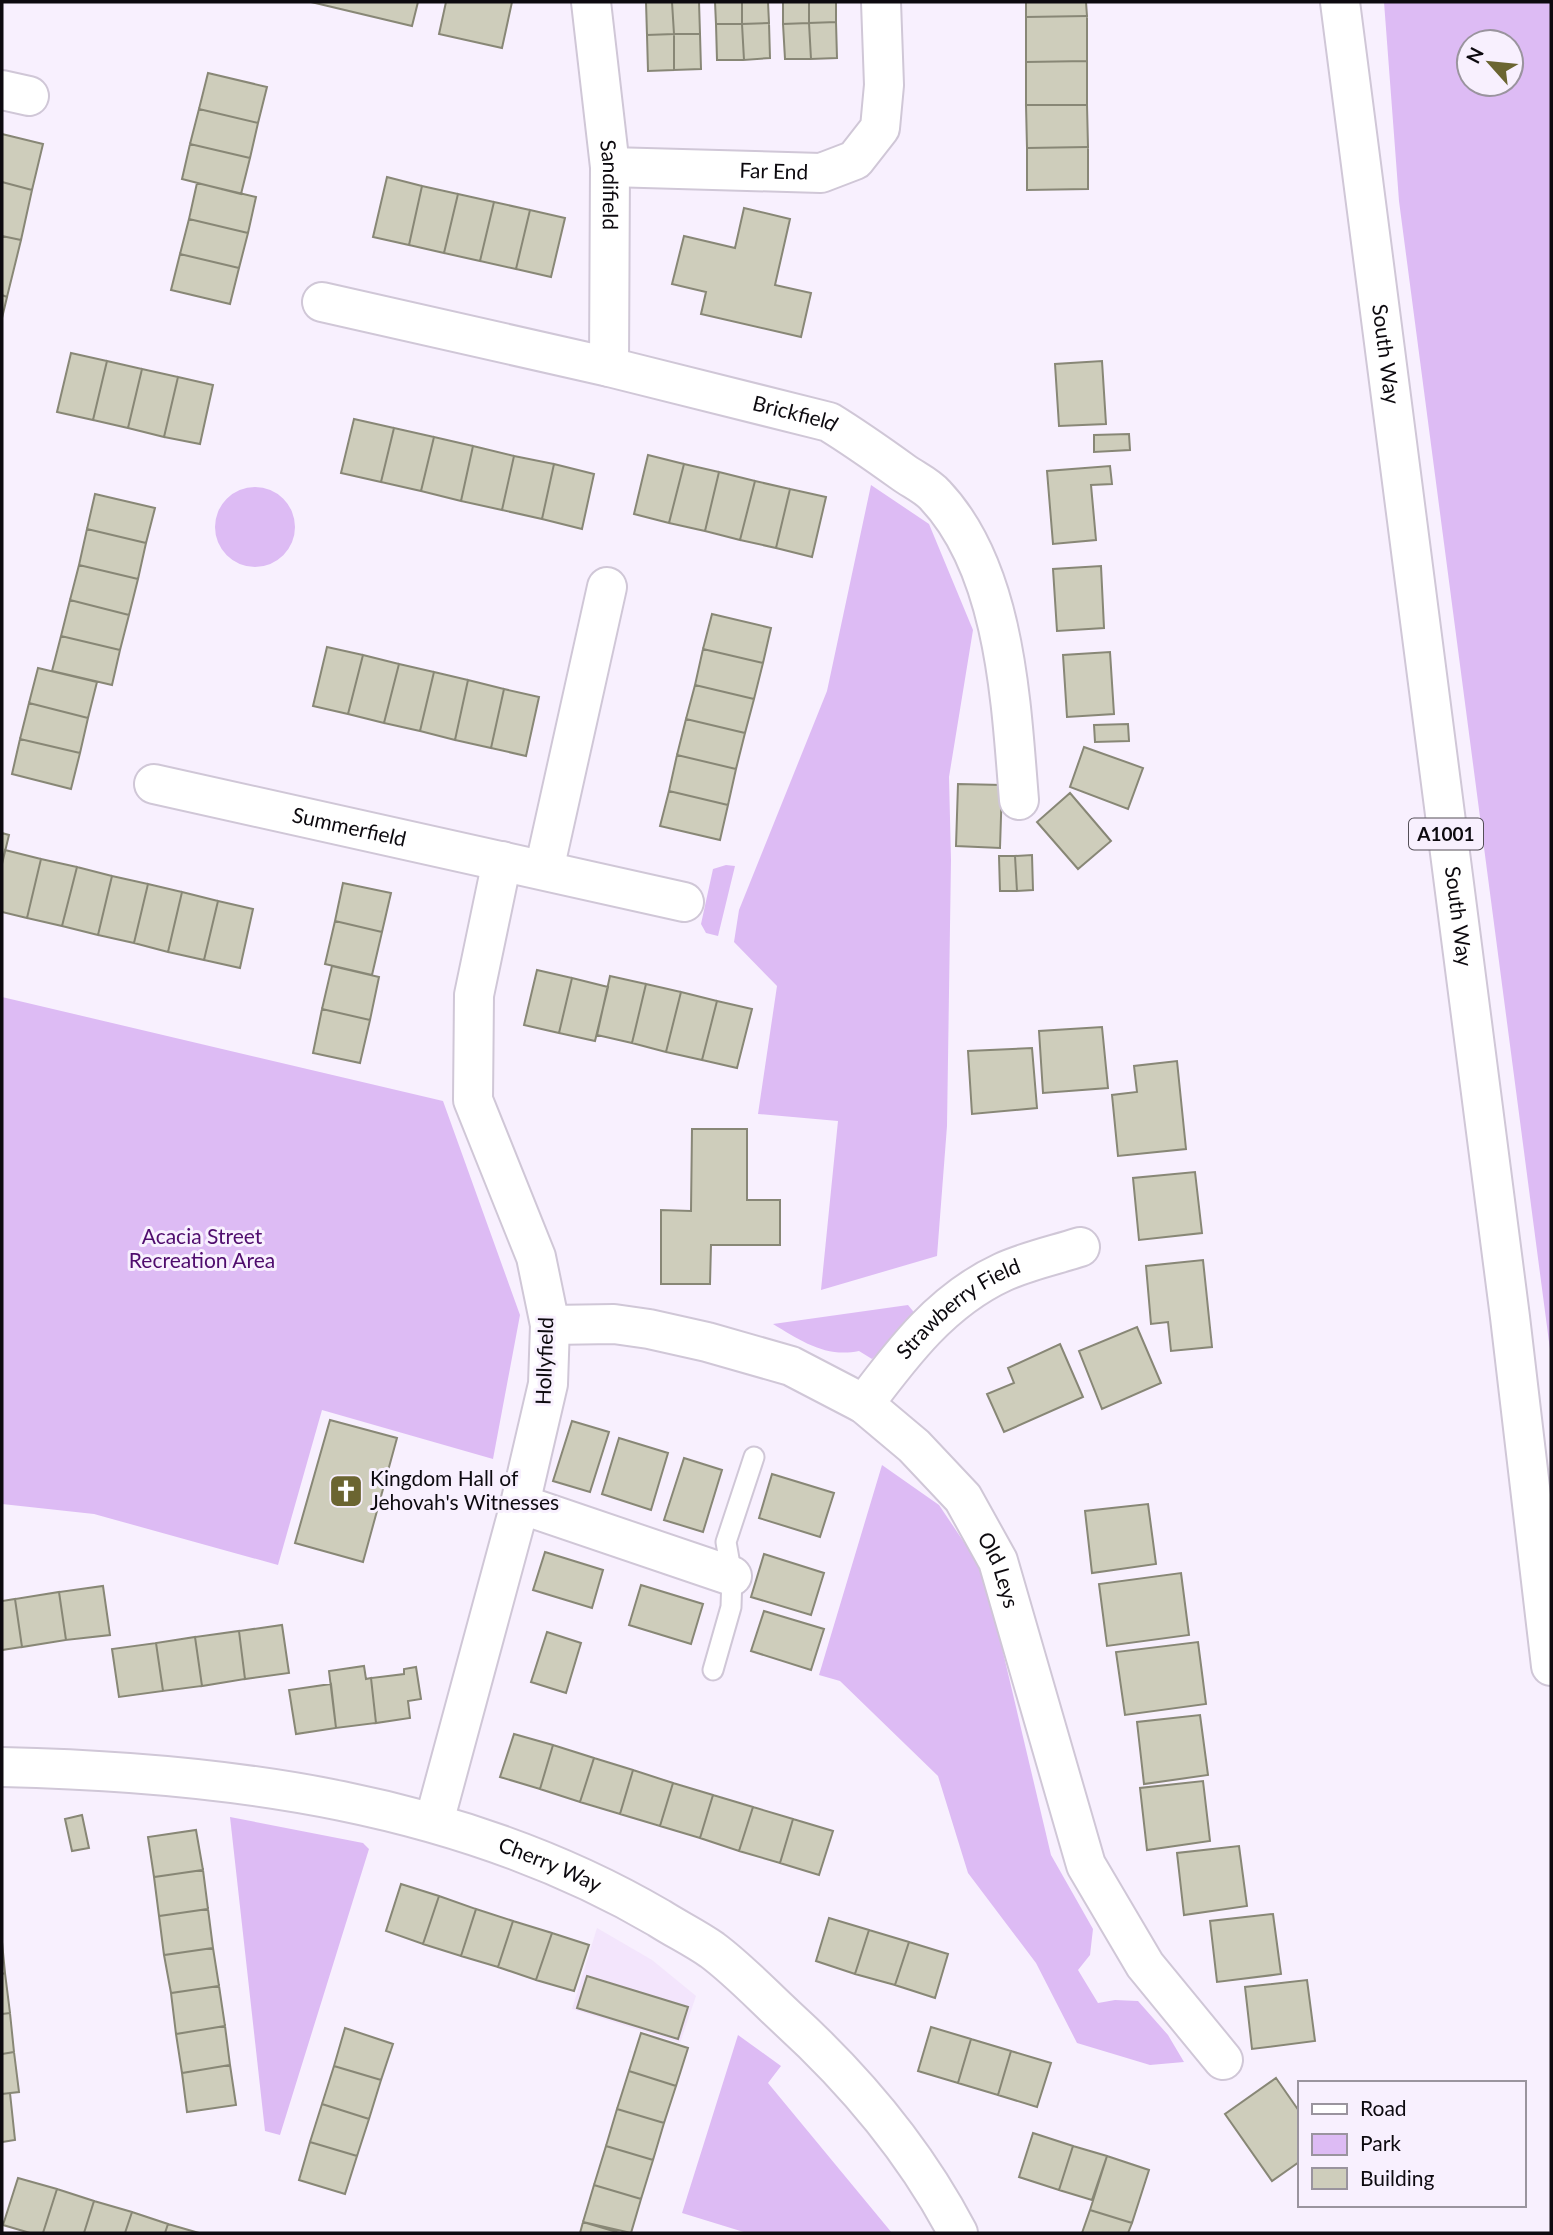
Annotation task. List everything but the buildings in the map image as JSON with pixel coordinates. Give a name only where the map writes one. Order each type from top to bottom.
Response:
[{"type":"street","name":"Sandifield","points":[[591,2],[610,167],[609,367]]},
{"type":"street","name":"Far End","points":[[610,167],[821,173],[855,160],[880,128],[884,85],[881,2]]},
{"type":"street","name":"South Way","points":[[1340,2],[1510,1317],[1551,1666]]},
{"type":"street","name":"Brickfield","points":[[322,302],[609,367],[829,422],[934,495],[964,538],[991,597],[1009,687],[1019,800]]},
{"type":"street","points":[[544,870],[607,587]]},
{"type":"street","name":"Summerfield","points":[[154,784],[684,902]]},
{"type":"street","name":"Hollyfield","points":[[434,1822],[544,1413],[550,1325],[536,1257],[473,1100],[474,995],[502,861]]},
{"type":"street","name":"Strawberry Field","points":[[864,1404],[904,1351],[952,1302],[1004,1272],[1080,1247]]},
{"type":"street","name":"Old Leys","points":[[550,1325],[614,1324],[707,1342],[791,1366],[864,1404],[914,1447],[963,1498],[998,1560],[1086,1865],[1145,1965],[1223,2060]]},
{"type":"street","points":[[520,1504],[732,1576]]},
{"type":"street","name":"Cherry Way","points":[[2,1767],[89,1769],[223,1782],[388,1809],[505,1846],[606,1887],[712,1950],[823,2051],[886,2123],[931,2183],[958,2233]]},
{"type":"lane","points":[[713,1670],[731,1606],[732,1576],[726,1542],[754,1457]]},
{"type":"shaded area","points":[[597,1928],[652,1960],[696,1996],[680,2043],[572,2009]]},
{"type":"green space","points":[[1384,2],[1551,2],[1551,1357],[1399,201]]},
{"type":"green space","points":[[871,485],[929,524],[973,630],[949,777],[951,860],[947,1126],[937,1256],[821,1290],[838,1121],[758,1114],[777,986],[734,942],[739,910],[827,691]]},
{"type":"green space","points":[[255,487],[270,490],[283,499],[292,512],[295,527],[292,542],[283,555],[270,564],[255,567],[240,564],[227,555],[218,542],[215,527],[218,512],[227,499],[240,490]]},
{"type":"green space","points":[[726,865],[735,866],[718,936],[706,933],[701,924],[713,869]]},
{"type":"green space","name":"Acacia Street Recreation Area","points":[[2,997],[443,1101],[520,1315],[493,1459],[322,1410],[278,1565],[94,1514],[2,1504]]},
{"type":"green space","points":[[908,1305],[917,1316],[872,1359],[859,1351],[847,1353],[825,1350],[773,1324]]},
{"type":"green space","points":[[882,1465],[939,1505],[984,1572],[1051,1855],[1093,1929],[1090,1955],[1078,1970],[1098,2003],[1115,2000],[1138,2001],[1168,2035],[1184,2062],[1150,2065],[1077,2043],[1036,1963],[968,1873],[938,1776],[840,1681],[819,1675]]},
{"type":"green space","points":[[230,1817],[363,1843],[369,1849],[280,2135],[265,2131]]},
{"type":"green space","points":[[738,2035],[781,2066],[768,2083],[892,2233],[747,2233],[682,2213]]},
{"type":"place","name":"Kingdom Hall of Jehovah's Witnesses","points":[[346,1491]]}]
